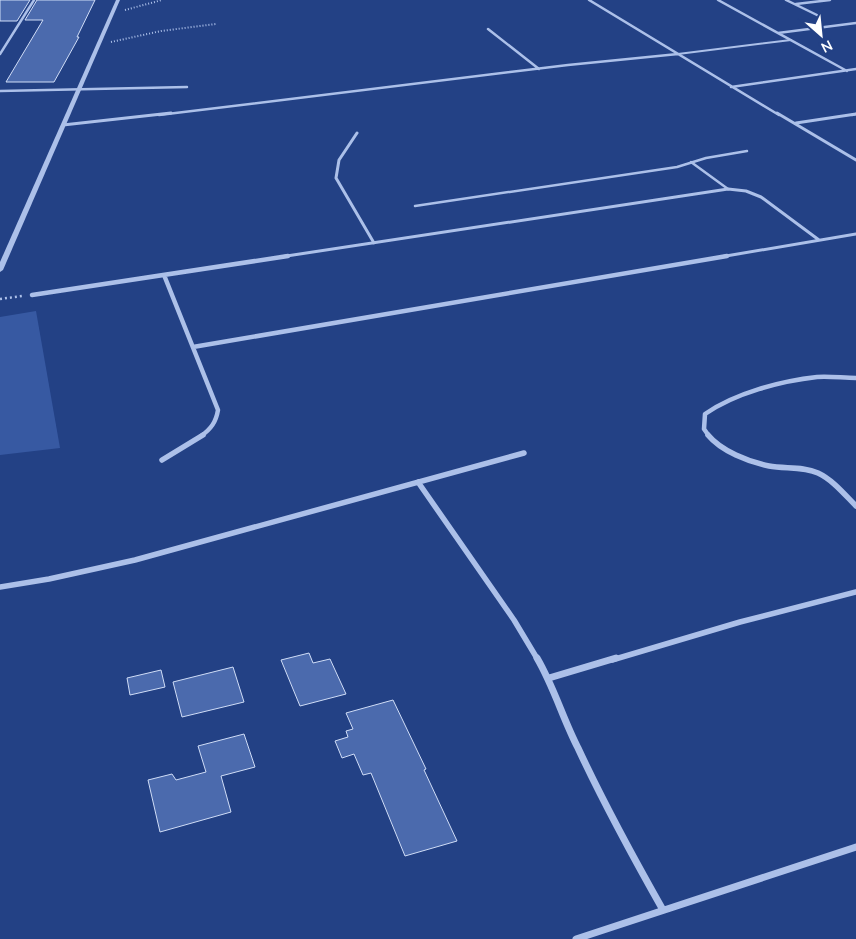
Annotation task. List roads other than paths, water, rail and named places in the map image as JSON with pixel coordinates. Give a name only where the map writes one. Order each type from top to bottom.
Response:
[{"type":"street","points":[[0,54],[34,0]]},
{"type":"street","points":[[0,270],[118,0]]},
{"type":"street","points":[[589,0],[731,87],[796,123],[856,160]]},
{"type":"street","points":[[718,0],[847,71]]},
{"type":"street","points":[[786,0],[819,16]]},
{"type":"street","points":[[794,4],[830,0]]},
{"type":"street","points":[[778,33],[856,22]]},
{"type":"street","points":[[488,29],[539,69]]},
{"type":"street","points":[[63,125],[678,54]]},
{"type":"street","points":[[731,87],[856,69]]},
{"type":"street","points":[[0,91],[187,87]]},
{"type":"street","points":[[796,123],[856,114]]},
{"type":"street","points":[[356,133],[338,161],[335,169],[336,178],[374,242]]},
{"type":"street","points":[[32,295],[728,189],[746,191],[761,197],[819,240]]},
{"type":"street","points":[[193,347],[856,234]]},
{"type":"street","points":[[162,460],[179,448],[207,433],[217,422],[218,416],[218,410],[164,275]]},
{"type":"street","points":[[856,378],[819,377],[783,382],[718,405],[705,414],[703,424],[712,439],[735,454],[769,466],[818,472],[856,506]]},
{"type":"street","points":[[1,588],[49,580],[134,560],[524,453]]},
{"type":"street","points":[[418,482],[514,620],[549,678],[563,718],[591,777],[663,910]]},
{"type":"street","points":[[549,678],[740,622],[856,592]]},
{"type":"street","points":[[576,939],[856,847]]},
{"type":"lane","points":[[678,54],[791,40]]},
{"type":"lane","points":[[416,206],[677,167],[706,158],[747,151]]},
{"type":"lane","points":[[691,162],[728,189]]}]
